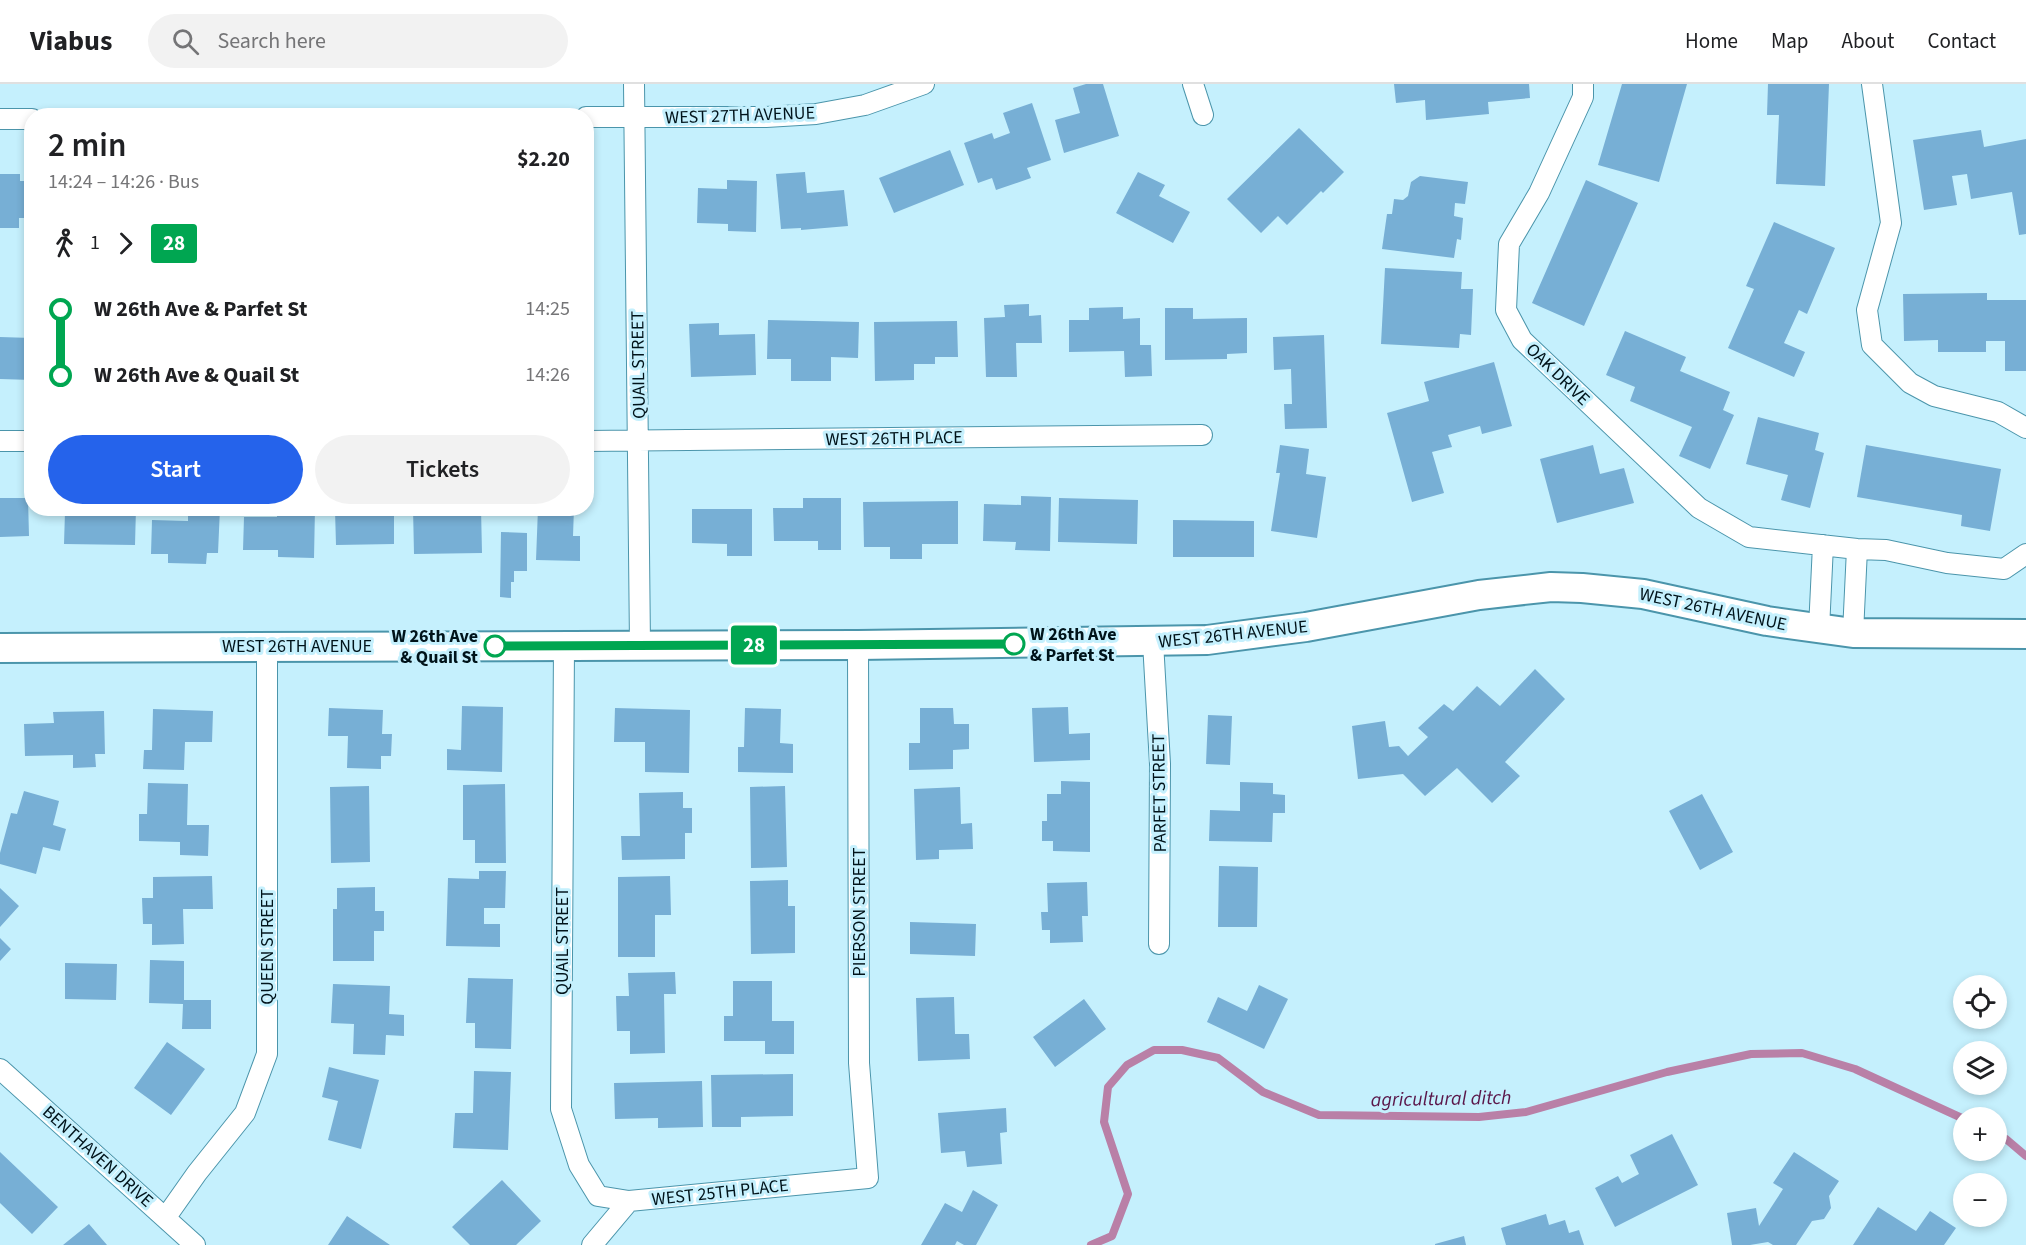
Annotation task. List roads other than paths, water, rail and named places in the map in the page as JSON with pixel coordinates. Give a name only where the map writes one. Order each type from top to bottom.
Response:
[{"type":"street","name":"QUAIL STREET","points":[[634,84],[640,645]]},
{"type":"street","name":"WEST 27TH AVENUE","points":[[594,117],[766,117],[816,114],[865,105],[924,84]]},
{"type":"street","points":[[1192,84],[1203,116]]},
{"type":"street","name":"OAK DRIVE","points":[[1583,84],[1583,97],[1539,193],[1509,244],[1506,310],[1522,340],[1699,508],[1749,537],[1886,550],[1947,563],[2004,569],[2026,554]]},
{"type":"street","points":[[1872,84],[1891,223],[1867,310],[1872,345],[1910,383],[1926,392],[1998,412],[2026,428]]},
{"type":"street","points":[[0,119],[24,119]]},
{"type":"street","name":"WEST 26TH PLACE","points":[[594,441],[1202,435]]},
{"type":"street","points":[[0,441],[24,441]]},
{"type":"street","points":[[1819,629],[1823,545]]},
{"type":"street","points":[[1853,633],[1857,549]]},
{"type":"street","name":"WEST 26TH AVENUE","points":[[0,648],[858,645],[1206,640],[1254,635],[1479,595],[1551,587],[1643,594],[1767,621],[1853,633],[2026,634]]},
{"type":"street","name":"PARFET STREET","points":[[1153,642],[1160,764],[1159,944]]},
{"type":"street","name":"PIERSON STREET","points":[[858,645],[859,1063],[868,1178]]},
{"type":"street","name":"QUEEN STREET","points":[[166,1217],[197,1173],[245,1113],[267,1054],[267,646]]},
{"type":"street","name":"QUAIL STREET","points":[[564,646],[561,1109],[579,1166],[598,1196],[629,1201]]},
{"type":"street","name":"BENTHAVEN DRIVE","points":[[0,1069],[195,1245]]},
{"type":"street","name":"WEST 25TH PLACE","points":[[592,1245],[629,1201],[868,1178]]},
{"type":"waterway","name":"agricultural ditch","points":[[1091,1245],[1112,1236],[1128,1194],[1104,1122],[1108,1087],[1127,1065],[1154,1050],[1182,1050],[1218,1058],[1263,1092],[1319,1115],[1479,1117],[1526,1112],[1667,1072],[1751,1054],[1802,1053],[1855,1069],[1953,1114]]},
{"type":"waterway","name":"agricultural ditch","points":[[2007,1140],[2026,1156]]},
{"type":"place","name":"W 26th Ave & Parfet St","points":[[1014,644]]},
{"type":"place","name":"W 26th Ave & Quail St","points":[[495,646]]}]
